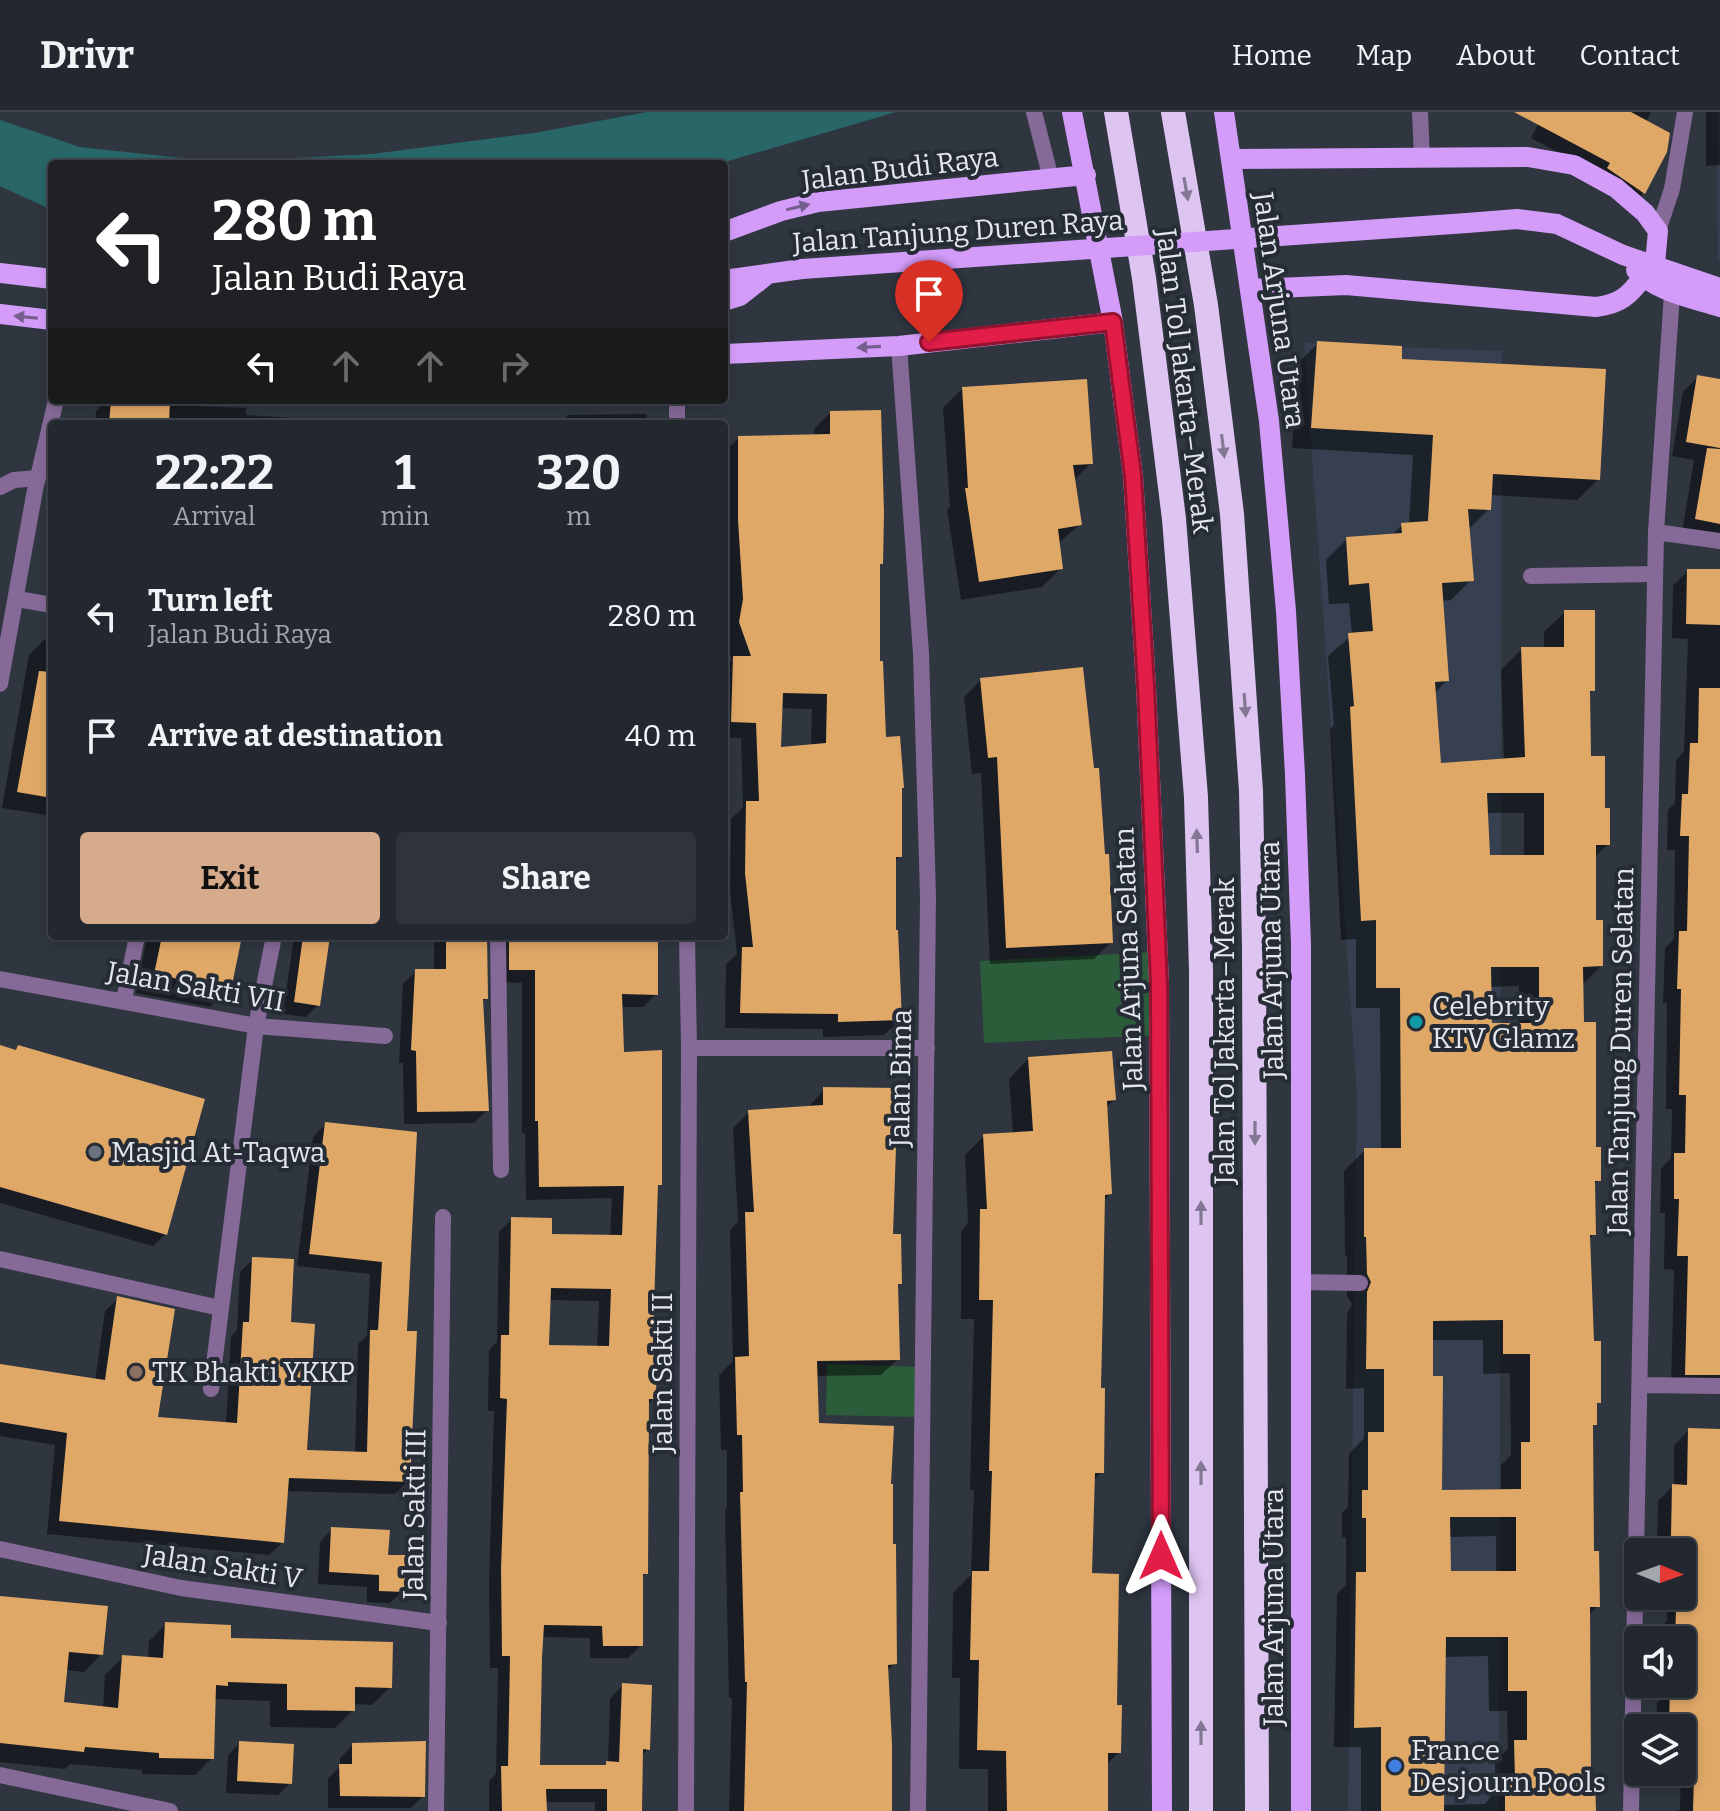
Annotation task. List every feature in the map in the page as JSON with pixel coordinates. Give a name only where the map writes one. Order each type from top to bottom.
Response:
[{"type":"highway","name":"Jalan Tol Jakarta–Merak","points":[[1116,112],[1144,278],[1174,519],[1196,797],[1201,971],[1201,1811]]},
{"type":"highway","name":"Jalan Tol Jakarta–Merak","points":[[1173,112],[1206,305],[1232,514],[1251,791],[1255,980],[1257,1811]]},
{"type":"main road","name":"Jalan Arjuna Selatan","points":[[1072,112],[1113,322],[1133,476],[1146,686],[1159,983],[1162,1811]]},
{"type":"main road","name":"Jalan Arjuna Utara","points":[[1224,112],[1269,421],[1285,595],[1295,775],[1301,945],[1301,1811]]},
{"type":"main road","points":[[1232,159],[1528,157],[1574,165],[1616,188],[1645,213],[1658,231],[1649,270],[1630,296],[1615,305],[1596,307],[1346,285],[1250,289]]},
{"type":"main road","name":"Jalan Budi Raya","points":[[728,231],[781,211],[818,202],[1086,175]]},
{"type":"main road","name":"Jalan Tanjung Duren Raya","points":[[728,279],[802,269],[1517,219],[1557,224],[1649,270],[1672,293],[1720,307]]},
{"type":"main road","name":"Jalan Tanjung Duren Raya","points":[[1649,270],[1720,288]]},
{"type":"main road","points":[[0,273],[48,279]]},
{"type":"main road","name":"Jalan Tanjung Duren Raya","points":[[728,300],[740,296],[768,274]]},
{"type":"main road","points":[[0,314],[48,320]]},
{"type":"main road","points":[[728,354],[899,346],[1113,322]]},
{"type":"street","points":[[1034,112],[1051,179]]},
{"type":"street","points":[[1420,112],[1422,159]]},
{"type":"street","points":[[1658,231],[1672,189],[1685,112]]},
{"type":"street","name":"Jalan Tanjung Duren Selatan","points":[[1631,1811],[1656,532],[1672,293]]},
{"type":"street","name":"Jalan Bima","points":[[899,346],[921,653],[928,897],[918,1811]]},
{"type":"street","points":[[0,684],[48,435]]},
{"type":"street","points":[[0,487],[14,480],[38,478]]},
{"type":"street","points":[[1656,532],[1720,541]]},
{"type":"street","points":[[1531,576],[1655,574]]},
{"type":"street","points":[[17,599],[48,604]]},
{"type":"street","points":[[124,1000],[136,940]]},
{"type":"street","points":[[211,1389],[256,1026],[273,940]]},
{"type":"street","points":[[498,940],[501,1170]]},
{"type":"street","name":"Jalan Sakti II","points":[[686,1811],[687,940]]},
{"type":"street","name":"Jalan Sakti VII","points":[[0,979],[256,1026],[385,1036]]},
{"type":"street","points":[[689,1048],[927,1048]]},
{"type":"street","name":"Jalan Sakti III","points":[[436,1811],[443,1217]]},
{"type":"street","points":[[0,1259],[220,1308]]},
{"type":"street","points":[[1299,1282],[1360,1283]]},
{"type":"street","points":[[1640,1385],[1720,1386]]},
{"type":"street","name":"Jalan Sakti V","points":[[0,1549],[181,1588],[439,1623]]},
{"type":"street","points":[[0,1775],[170,1811]]},
{"type":"shaded area","points":[[647,112],[896,112],[728,161],[256,160],[372,154],[534,133]]},
{"type":"shaded area","points":[[1717,112],[1720,112],[1720,259],[1718,259]]},
{"type":"shaded area","points":[[0,120],[80,147],[200,160],[48,160],[48,208],[0,186]]},
{"type":"shaded area","points":[[1304,343],[1502,351],[1499,1811],[1348,1811],[1357,1095]]},
{"type":"shaded area","points":[[1156,952],[1160,1035],[984,1043],[980,961]]},
{"type":"shaded area","points":[[827,1364],[918,1367],[916,1417],[826,1415]]},
{"type":"building","points":[[1514,112],[1631,112],[1670,133],[1667,152],[1645,194],[1607,168],[1610,163]]},
{"type":"building","points":[[1317,341],[1402,346],[1402,359],[1606,369],[1600,480],[1493,474],[1491,510],[1468,509],[1474,581],[1442,583],[1449,681],[1435,682],[1441,763],[1525,757],[1521,647],[1564,647],[1564,610],[1595,610],[1595,691],[1590,691],[1591,756],[1605,756],[1605,808],[1610,808],[1610,845],[1596,845],[1596,920],[1603,920],[1603,966],[1583,967],[1584,1022],[1596,1022],[1596,1147],[1601,1147],[1601,1181],[1595,1181],[1596,1235],[1590,1235],[1594,1341],[1601,1341],[1601,1403],[1597,1403],[1597,1425],[1593,1425],[1594,1551],[1599,1551],[1600,1607],[1590,1607],[1591,1778],[1595,1778],[1596,1811],[1505,1811],[1505,1779],[1515,1779],[1514,1740],[1527,1740],[1527,1691],[1508,1691],[1508,1637],[1446,1637],[1444,1811],[1381,1811],[1381,1727],[1354,1728],[1356,1572],[1366,1572],[1366,1518],[1362,1518],[1362,1490],[1368,1490],[1368,1432],[1384,1432],[1384,1369],[1366,1369],[1367,1292],[1371,1282],[1367,1274],[1364,1237],[1364,1148],[1401,1148],[1400,988],[1376,988],[1376,920],[1361,921],[1350,707],[1354,706],[1348,633],[1373,631],[1369,583],[1349,585],[1346,537],[1402,533],[1401,523],[1428,521],[1433,435],[1311,428]],"holes":[[[1487,793],[1544,793],[1544,855],[1490,855]],[[1491,967],[1539,967],[1539,1023],[1492,1023]],[[1503,1320],[1503,1354],[1530,1354],[1530,1442],[1521,1442],[1521,1489],[1442,1490],[1443,1376],[1433,1376],[1433,1321]],[[1450,1517],[1516,1517],[1516,1571],[1451,1571]]]},
{"type":"building","points":[[1697,375],[1720,379],[1720,448],[1686,442]]},
{"type":"building","points":[[1087,379],[1093,464],[1073,465],[1082,525],[1058,529],[1063,569],[979,582],[965,488],[968,488],[962,387]]},
{"type":"building","points":[[111,404],[170,404],[169,420],[109,420]]},
{"type":"building","points":[[881,410],[884,512],[883,564],[880,564],[880,661],[883,661],[886,737],[900,736],[904,788],[902,857],[896,857],[896,930],[902,1020],[838,1022],[838,1014],[740,1013],[742,947],[753,947],[745,873],[746,801],[759,801],[756,723],[731,722],[733,656],[751,656],[739,622],[743,599],[738,520],[738,436],[830,434],[830,411]],"holes":[[[783,693],[827,694],[826,743],[781,747]]]},
{"type":"building","points":[[1707,448],[1720,449],[1720,524],[1695,519]]},
{"type":"building","points":[[1687,569],[1720,569],[1720,625],[1686,624]]},
{"type":"building","points":[[1083,667],[1094,768],[1099,768],[1105,854],[1109,854],[1113,943],[1006,948],[997,757],[988,758],[980,678]]},
{"type":"building","points":[[39,671],[48,672],[48,797],[17,792]]},
{"type":"building","points":[[1699,688],[1720,688],[1720,1375],[1685,1375],[1688,1256],[1677,1256],[1679,1199],[1674,1199],[1674,1153],[1685,1153],[1686,1095],[1679,1095],[1681,989],[1677,989],[1679,931],[1687,931],[1689,836],[1680,836],[1682,794],[1688,794],[1690,743],[1698,743]]},
{"type":"building","points":[[161,940],[241,940],[231,990],[154,974]]},
{"type":"building","points":[[302,940],[329,940],[320,1006],[294,1002]]},
{"type":"building","points":[[446,940],[487,940],[488,999],[483,999],[489,1111],[417,1112],[416,1051],[411,1050],[415,969],[446,969]]},
{"type":"building","points":[[509,940],[658,941],[658,995],[622,994],[624,1052],[662,1050],[662,1185],[658,1185],[653,1338],[657,1339],[656,1399],[649,1399],[648,1574],[643,1574],[643,1646],[603,1646],[602,1626],[544,1625],[540,1765],[606,1765],[606,1761],[619,1762],[622,1683],[652,1685],[650,1750],[643,1749],[642,1811],[607,1811],[607,1789],[546,1789],[547,1811],[502,1811],[501,1766],[508,1766],[510,1656],[502,1656],[501,1569],[507,1399],[500,1398],[501,1335],[509,1335],[511,1217],[552,1218],[552,1234],[622,1235],[624,1186],[539,1187],[538,1121],[535,1121],[535,970],[509,970]],"holes":[[[551,1288],[611,1289],[609,1346],[549,1345]]]},
{"type":"building","name":"Masjid At-Taqwa","points":[[0,1045],[16,1050],[18,1045],[205,1099],[167,1235],[0,1187]]},
{"type":"building","points":[[1112,1051],[1116,1100],[1107,1101],[1112,1194],[1105,1195],[1101,1388],[1105,1388],[1104,1473],[1095,1473],[1092,1573],[1119,1574],[1117,1705],[1122,1705],[1121,1753],[1108,1753],[1108,1811],[1007,1811],[1006,1751],[977,1750],[979,1660],[970,1660],[972,1571],[989,1571],[992,1471],[989,1471],[993,1300],[979,1300],[980,1209],[987,1209],[983,1134],[1033,1131],[1028,1057]]},
{"type":"building","points":[[823,1087],[898,1088],[893,1234],[901,1234],[902,1284],[898,1284],[900,1360],[817,1361],[819,1423],[894,1426],[891,1484],[893,1544],[896,1544],[897,1664],[888,1665],[892,1811],[744,1811],[747,1682],[740,1492],[743,1492],[742,1435],[737,1435],[735,1357],[749,1356],[745,1212],[754,1212],[748,1110],[823,1105]]},
{"type":"building","points":[[325,1122],[417,1132],[407,1331],[417,1331],[410,1482],[289,1478],[284,1543],[59,1521],[67,1433],[0,1422],[0,1364],[105,1380],[117,1296],[175,1309],[158,1417],[237,1423],[243,1322],[249,1322],[252,1257],[294,1259],[291,1322],[315,1324],[307,1450],[367,1452],[370,1330],[378,1330],[382,1262],[309,1254]]},
{"type":"building","points":[[1688,1428],[1720,1429],[1720,1811],[1693,1811],[1696,1714],[1669,1714],[1670,1698],[1696,1698],[1696,1626],[1675,1626],[1676,1610],[1696,1610],[1696,1538],[1671,1536],[1672,1484],[1687,1485]]},
{"type":"building","points":[[331,1527],[390,1530],[388,1555],[406,1555],[405,1592],[379,1591],[379,1575],[329,1572]]},
{"type":"building","points":[[0,1596],[108,1606],[103,1655],[69,1652],[64,1702],[118,1708],[122,1655],[163,1658],[165,1622],[231,1625],[231,1638],[393,1642],[392,1688],[355,1687],[355,1711],[287,1710],[287,1684],[228,1682],[228,1686],[216,1685],[214,1759],[159,1758],[159,1753],[85,1747],[84,1752],[0,1743]]},
{"type":"building","points":[[239,1741],[294,1744],[292,1784],[237,1781]]},
{"type":"building","points":[[426,1741],[425,1797],[340,1796],[339,1764],[352,1764],[352,1743]]},
{"type":"place","name":"Celebrity KTV Glamz","points":[[1416,1022]]},
{"type":"place","name":"Masjid At-Taqwa","points":[[95,1152]]},
{"type":"place","name":"TK Bhakti YKKP","points":[[136,1372]]},
{"type":"place","name":"France Desjourn Pools","points":[[1395,1766]]},
{"type":"route","points":[[929,342],[1113,322],[1133,476],[1159,983],[1161,1556]]}]
